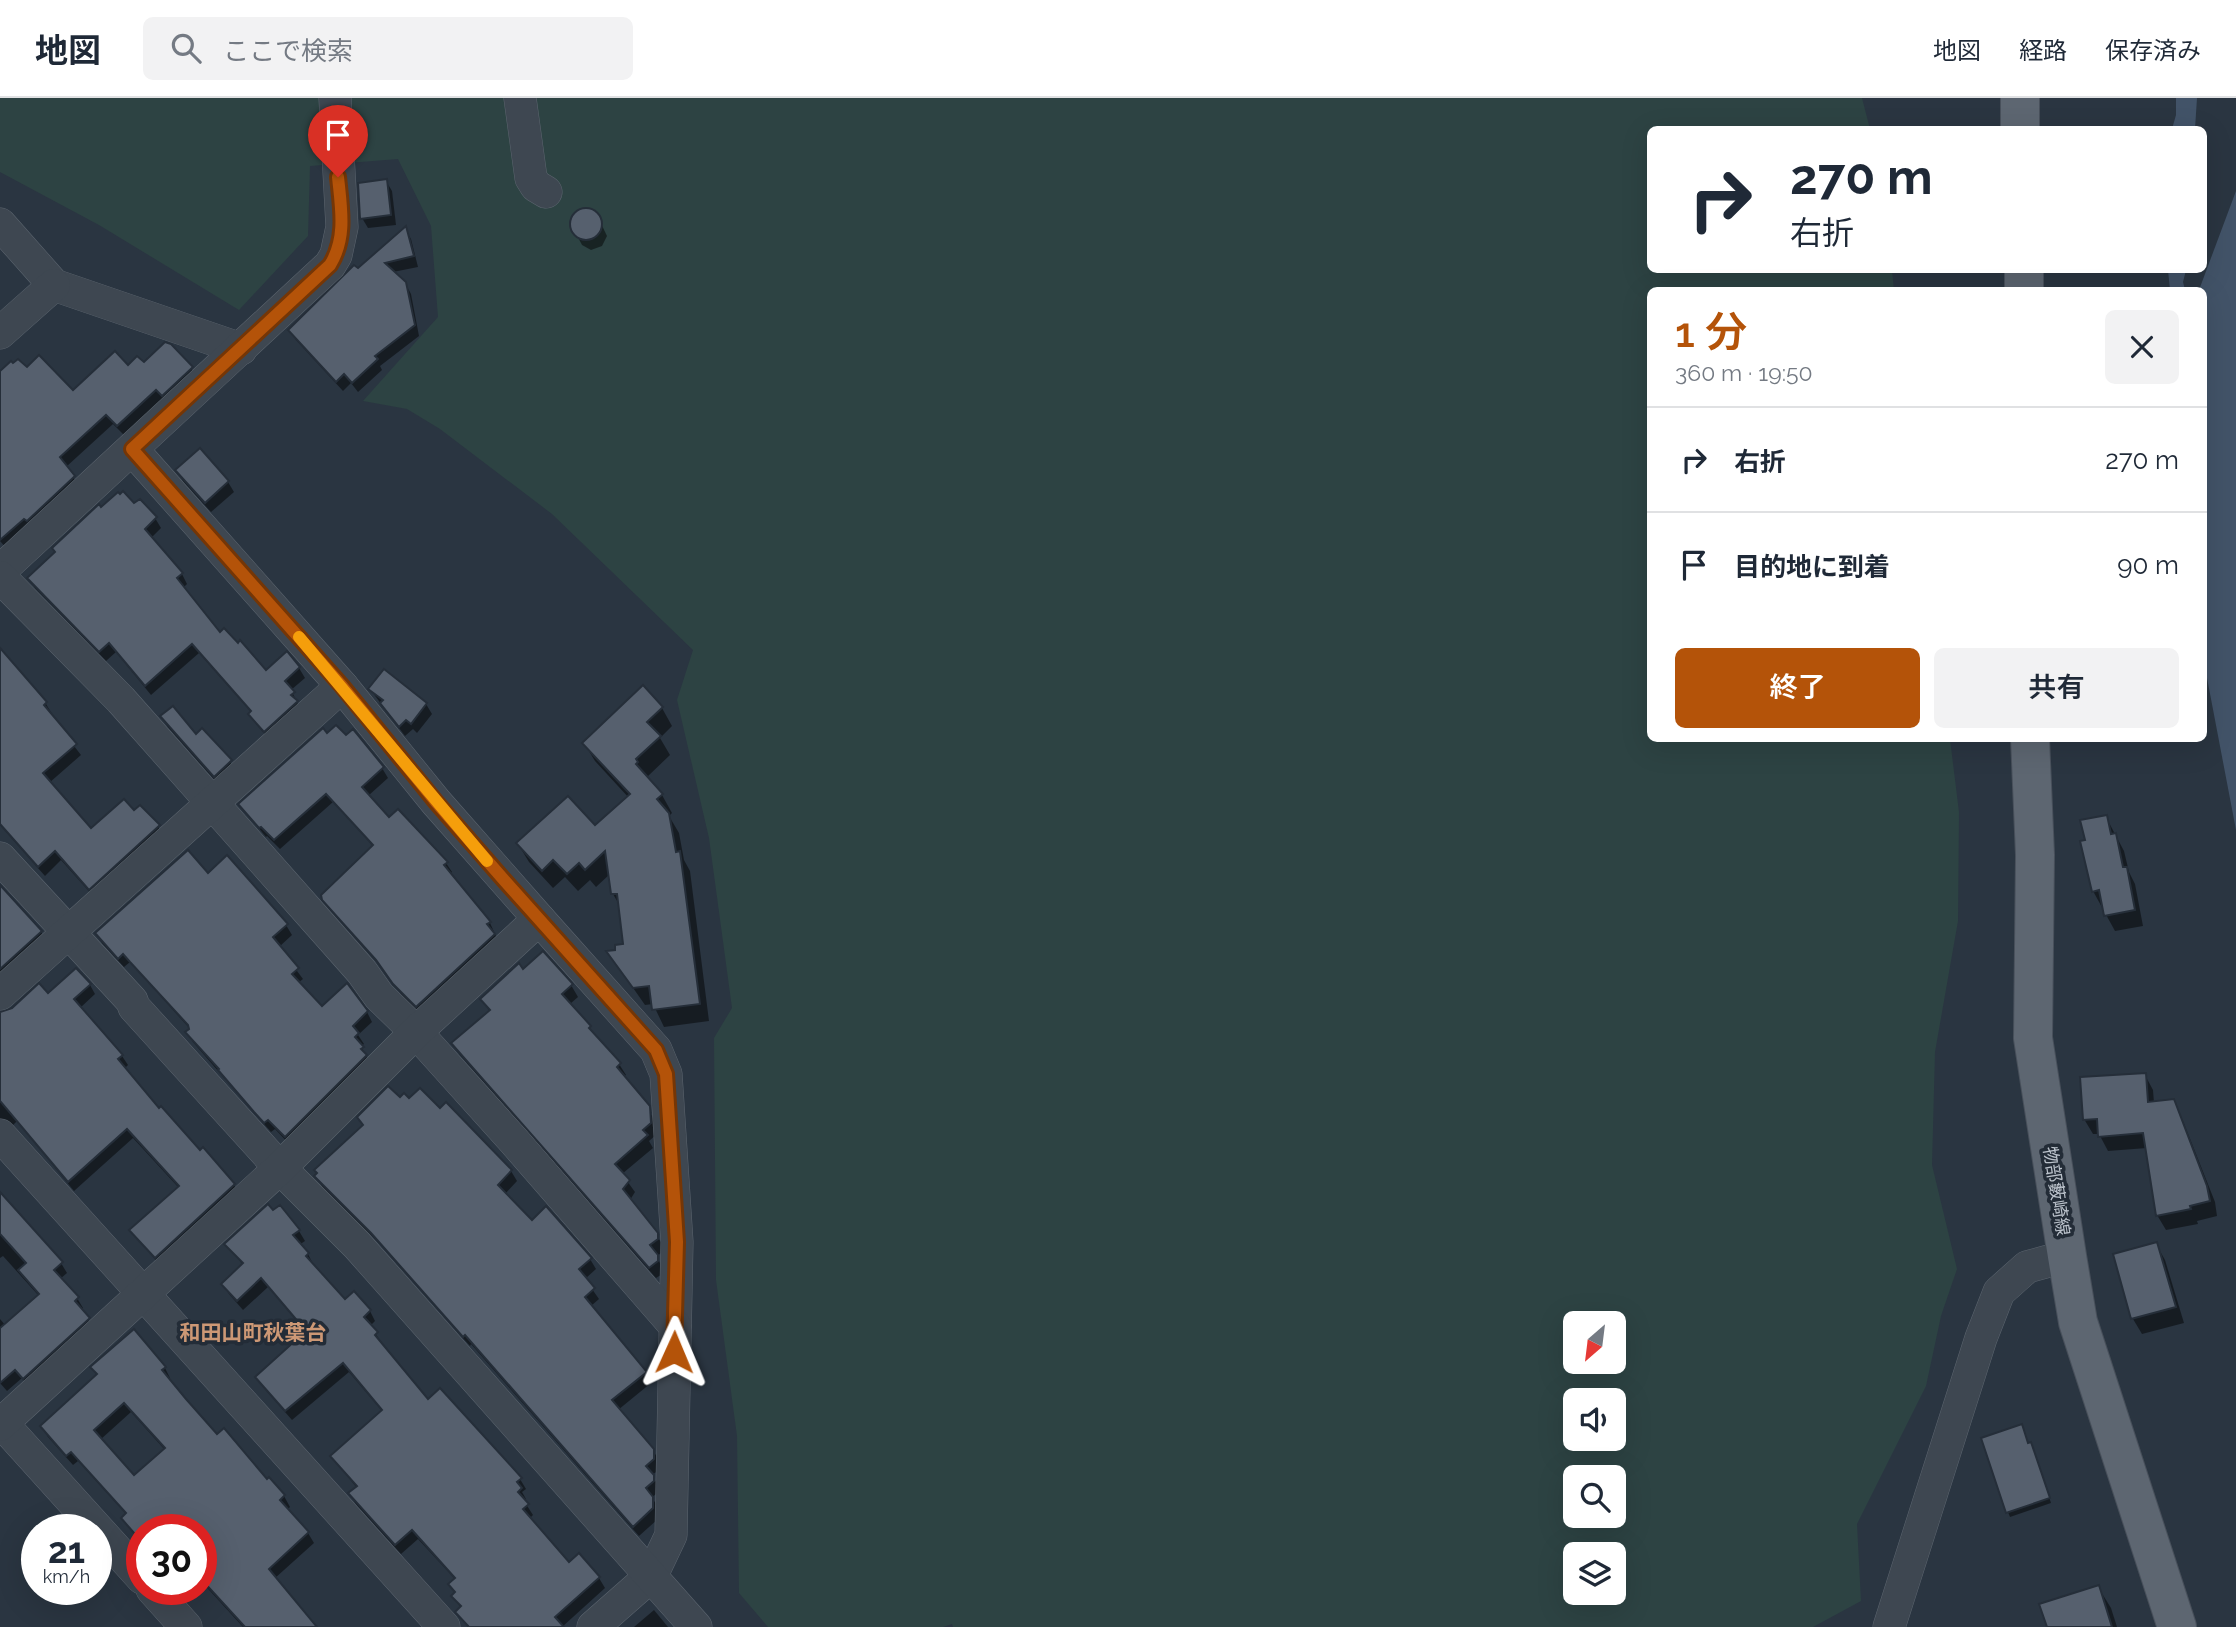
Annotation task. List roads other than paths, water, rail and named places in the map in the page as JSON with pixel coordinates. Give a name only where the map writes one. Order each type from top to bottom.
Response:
[{"type":"main road","points":[[2020,98],[2020,126]]},
{"type":"main road","name":"物部藪崎線","points":[[2030,742],[2035,855],[2034,1038],[2067,1256],[2078,1322],[2177,1627]]},
{"type":"street","points":[[0,571],[321,275],[336,255],[342,227],[335,98]]},
{"type":"street","points":[[520,98],[531,178],[536,186],[546,192]]},
{"type":"street","points":[[0,224],[54,285],[241,349]]},
{"type":"street","points":[[0,333],[54,285]]},
{"type":"street","points":[[132,449],[342,686],[436,802],[538,919],[656,1050],[666,1074],[677,1242],[671,1535],[652,1575],[593,1627]]},
{"type":"street","points":[[0,577],[121,700],[362,972],[379,996],[416,1032],[675,1326]]},
{"type":"street","points":[[0,994],[342,686]]},
{"type":"street","points":[[0,858],[280,1168],[357,1245],[696,1627]]},
{"type":"street","points":[[126,1560],[1,1423],[280,1168],[416,1032],[538,919]]},
{"type":"street","points":[[0,1135],[444,1627]]},
{"type":"street","points":[[1889,1627],[1981,1338],[2000,1293],[2027,1267],[2067,1256]]},
{"type":"street","points":[[167,1605],[187,1627]]},
{"type":"water","points":[[2176,98],[2197,98],[2195,126],[2173,126]]},
{"type":"water","points":[[2236,191],[2236,830],[2207,678],[2207,287],[2200,287]]},
{"type":"water","points":[[2168,273],[2185,273],[2184,287],[2170,287]]},
{"type":"district","name":"和田山町秋葉台","points":[[253,1332]]}]
